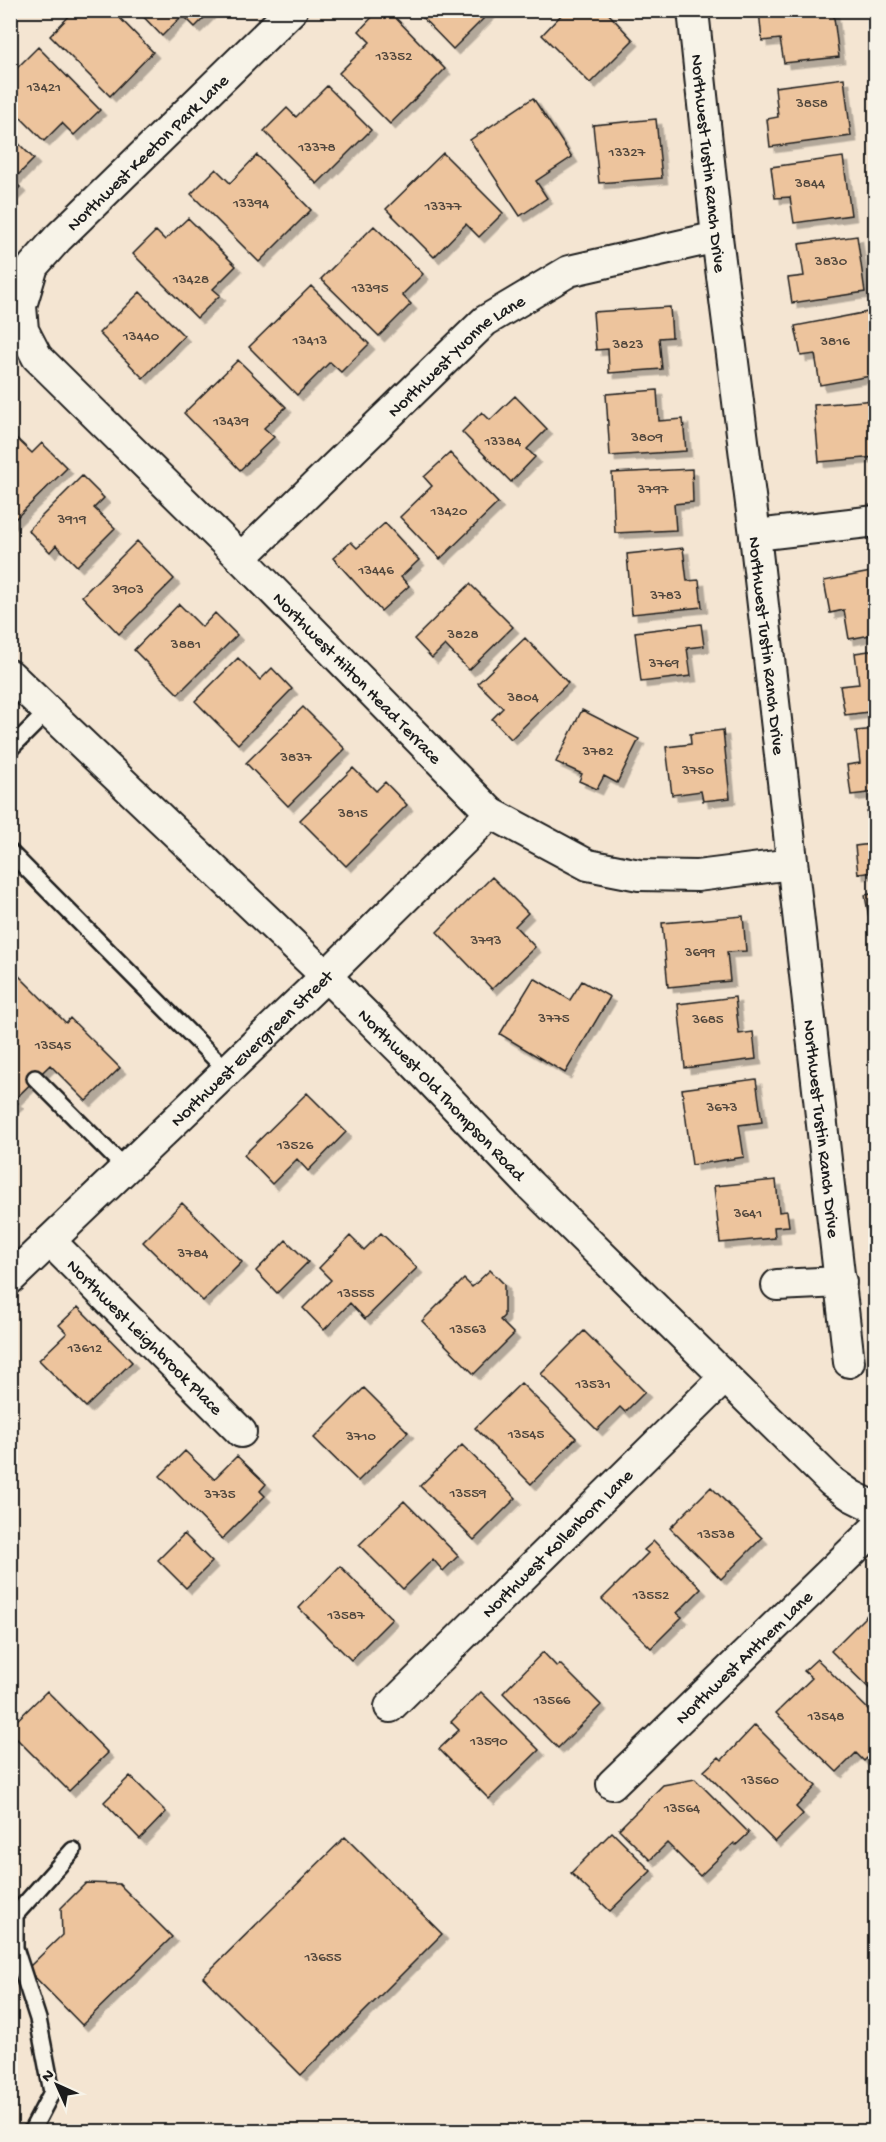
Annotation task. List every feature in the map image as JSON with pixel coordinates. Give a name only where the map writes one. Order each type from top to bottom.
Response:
[{"type":"street","name":"Northwest Keeton Park Lane","points":[[21,306],[33,266],[58,238],[292,10]]},
{"type":"street","name":"Northwest Tustin Ranch Drive","points":[[693,10],[717,237],[754,535],[849,1362]]},
{"type":"street","name":"Northwest Yvonne Lane","points":[[241,558],[485,321],[569,271],[717,237]]},
{"type":"street","name":"Northwest Hilton Head Terrace","points":[[21,306],[23,330],[37,357],[241,558],[491,813],[588,865],[639,875],[697,876],[792,864]]},
{"type":"street","points":[[754,535],[876,521]]},
{"type":"street","name":"Northwest Old Thompson Road","points":[[10,675],[326,976],[412,1061],[530,1185],[832,1482],[852,1496],[876,1508]]},
{"type":"street","name":"Northwest Evergreen Street","points":[[10,1279],[326,976],[491,813]]},
{"type":"street","name":"Northwest Leighbrook Place","points":[[50,1240],[241,1432]]},
{"type":"street","points":[[777,1285],[841,1282]]},
{"type":"street","name":"Northwest Kollenborn Lane","points":[[390,1707],[724,1378]]},
{"type":"street","name":"Northwest Anthem Lane","points":[[612,1784],[876,1528]]},
{"type":"lane","points":[[10,749],[48,711]]},
{"type":"lane","points":[[10,852],[227,1071]]},
{"type":"lane","points":[[35,1078],[126,1169]]},
{"type":"lane","points":[[31,2132],[52,2092],[38,2019],[15,1948],[15,1915],[73,1850]]},
{"type":"building","points":[[75,10],[112,10],[153,52],[110,96],[50,36]]},
{"type":"building","points":[[137,10],[212,10],[195,27],[183,15],[162,36]]},
{"type":"building","points":[[379,10],[388,10],[445,69],[390,124],[339,73],[370,42],[359,31]]},
{"type":"building","points":[[415,10],[492,10],[453,49]]},
{"type":"building","points":[[566,10],[605,10],[633,40],[590,83],[542,35]]},
{"type":"building","points":[[759,10],[833,10],[839,57],[784,63],[780,39],[762,41]]},
{"type":"building","points":[[38,47],[100,110],[74,135],[62,123],[44,141],[10,107],[10,75]]},
{"type":"building","points":[[844,78],[851,136],[770,147],[767,119],[778,117],[775,87]]},
{"type":"building","points":[[327,86],[371,130],[317,184],[264,131],[287,108],[296,117]]},
{"type":"building","points":[[533,98],[572,157],[536,181],[547,198],[520,216],[470,140]]},
{"type":"building","points":[[656,119],[662,178],[599,183],[593,125]]},
{"type":"building","points":[[10,135],[34,159],[13,180],[20,187],[10,197]]},
{"type":"building","points":[[443,153],[503,213],[479,237],[466,224],[434,257],[386,209]]},
{"type":"building","points":[[257,155],[311,210],[259,262],[191,194],[216,169],[230,183]]},
{"type":"building","points":[[843,157],[851,215],[794,223],[790,197],[775,198],[771,167]]},
{"type":"building","points":[[188,218],[236,266],[213,289],[220,295],[197,318],[133,254],[156,231],[165,240]]},
{"type":"building","points":[[374,226],[423,274],[402,295],[411,304],[379,336],[321,279]]},
{"type":"building","points":[[857,236],[865,292],[792,303],[788,278],[804,276],[799,244]]},
{"type":"building","points":[[311,286],[369,344],[341,372],[330,362],[297,395],[249,347]]},
{"type":"building","points":[[140,292],[184,336],[143,378],[99,333]]},
{"type":"building","points":[[670,307],[672,337],[659,338],[662,369],[609,373],[608,349],[596,350],[593,312]]},
{"type":"building","points":[[868,312],[876,355],[876,375],[820,385],[815,354],[801,356],[795,326]]},
{"type":"building","points":[[238,360],[286,407],[264,428],[274,437],[240,470],[184,413]]},
{"type":"building","points":[[657,390],[659,421],[683,419],[686,451],[610,456],[606,394]]},
{"type":"building","points":[[515,396],[547,429],[527,449],[535,457],[511,482],[462,432],[482,412],[490,420]]},
{"type":"building","points":[[876,400],[876,457],[819,462],[814,405]]},
{"type":"building","points":[[12,434],[32,453],[42,443],[67,468],[11,523],[10,435]]},
{"type":"building","points":[[450,453],[498,503],[440,559],[400,517],[432,486],[424,477]]},
{"type":"building","points":[[692,469],[693,502],[674,504],[676,530],[615,533],[612,473]]},
{"type":"building","points":[[82,476],[104,498],[94,508],[115,528],[77,566],[56,545],[50,552],[28,530]]},
{"type":"building","points":[[385,523],[419,560],[401,577],[409,586],[381,611],[333,558],[351,542],[357,548]]},
{"type":"building","points":[[137,541],[174,579],[119,634],[82,596]]},
{"type":"building","points":[[683,548],[687,581],[699,580],[702,607],[632,614],[627,554]]},
{"type":"building","points":[[876,571],[876,634],[849,639],[844,610],[830,613],[824,581]]},
{"type":"building","points":[[470,584],[513,627],[469,670],[445,645],[432,658],[414,639]]},
{"type":"building","points":[[179,604],[202,627],[215,613],[237,635],[178,694],[134,650]]},
{"type":"building","points":[[701,624],[704,646],[687,648],[691,676],[641,682],[635,632]]},
{"type":"building","points":[[525,638],[568,683],[511,739],[492,719],[503,708],[478,683]]},
{"type":"building","points":[[876,650],[876,711],[845,715],[840,686],[859,684],[855,653]]},
{"type":"building","points":[[238,658],[260,680],[272,668],[292,689],[238,744],[195,701]]},
{"type":"building","points":[[303,707],[345,749],[288,806],[246,763]]},
{"type":"building","points":[[582,710],[639,739],[617,783],[604,776],[597,789],[579,781],[582,774],[556,762]]},
{"type":"building","points":[[876,729],[876,792],[851,795],[847,765],[860,763],[856,731]]},
{"type":"building","points":[[723,730],[730,798],[703,801],[701,791],[672,795],[666,747],[691,744],[690,734]]},
{"type":"building","points":[[353,768],[376,791],[385,782],[407,805],[346,866],[300,820]]},
{"type":"building","points":[[876,811],[876,872],[858,874],[855,846],[871,844],[867,812]]},
{"type":"building","points":[[492,877],[528,913],[515,926],[535,947],[492,989],[437,932]]},
{"type":"building","points":[[876,893],[876,923],[870,924],[865,895]]},
{"type":"building","points":[[743,916],[746,951],[727,952],[730,981],[668,987],[662,923]]},
{"type":"building","points":[[10,967],[66,1023],[70,1018],[120,1068],[86,1101],[50,1065],[14,1100],[18,1103],[10,1110]]},
{"type":"building","points":[[534,978],[570,1000],[582,981],[610,997],[565,1073],[500,1034]]},
{"type":"building","points":[[735,997],[739,1034],[753,1032],[756,1059],[685,1068],[678,1004]]},
{"type":"building","points":[[756,1079],[762,1122],[739,1125],[744,1157],[692,1165],[682,1089]]},
{"type":"building","points":[[307,1093],[346,1132],[308,1171],[297,1159],[272,1184],[244,1155]]},
{"type":"building","points":[[776,1180],[779,1212],[787,1211],[789,1226],[774,1227],[775,1238],[720,1243],[714,1186]]},
{"type":"building","points":[[182,1203],[242,1262],[203,1301],[143,1242]]},
{"type":"building","points":[[381,1233],[417,1268],[365,1319],[350,1303],[324,1330],[303,1308],[331,1280],[319,1268],[350,1236],[364,1250]]},
{"type":"building","points":[[286,1240],[308,1262],[277,1293],[256,1271]]},
{"type":"building","points":[[490,1270],[504,1284],[504,1316],[500,1320],[514,1334],[474,1374],[422,1321],[464,1279],[472,1287]]},
{"type":"building","points":[[78,1307],[132,1362],[86,1407],[39,1360],[67,1333],[59,1325]]},
{"type":"building","points":[[584,1331],[645,1392],[625,1412],[620,1407],[597,1430],[541,1374]]},
{"type":"building","points":[[521,1383],[576,1438],[531,1484],[475,1428]]},
{"type":"building","points":[[364,1388],[408,1432],[358,1481],[314,1438]]},
{"type":"building","points":[[462,1445],[516,1498],[474,1540],[420,1486]]},
{"type":"building","points":[[185,1451],[214,1479],[237,1456],[266,1484],[260,1491],[265,1496],[222,1539],[160,1476]]},
{"type":"building","points":[[711,1487],[762,1538],[721,1579],[670,1528]]},
{"type":"building","points":[[404,1501],[458,1556],[443,1571],[433,1559],[403,1589],[359,1545]]},
{"type":"building","points":[[184,1534],[212,1562],[186,1588],[158,1560]]},
{"type":"building","points":[[654,1541],[701,1589],[677,1613],[682,1617],[651,1648],[602,1599],[648,1553],[644,1550]]},
{"type":"building","points":[[340,1566],[392,1619],[351,1660],[299,1608]]},
{"type":"building","points":[[872,1610],[876,1614],[876,1695],[831,1651]]},
{"type":"building","points":[[543,1652],[557,1667],[560,1664],[601,1705],[558,1748],[503,1693]]},
{"type":"building","points":[[817,1659],[876,1717],[876,1749],[864,1761],[856,1753],[837,1772],[776,1713],[812,1678],[804,1671]]},
{"type":"building","points":[[47,1691],[108,1753],[69,1791],[10,1732],[10,1727]]},
{"type":"building","points":[[481,1692],[539,1750],[489,1799],[439,1749],[459,1730],[451,1722]]},
{"type":"building","points":[[755,1725],[816,1786],[796,1807],[803,1814],[775,1842],[704,1771],[719,1757],[722,1760]]},
{"type":"building","points":[[130,1776],[166,1812],[140,1839],[104,1802]]},
{"type":"building","points":[[695,1779],[749,1833],[736,1845],[734,1843],[700,1876],[667,1843],[650,1860],[619,1829],[663,1785]]},
{"type":"building","points":[[612,1832],[651,1871],[610,1911],[571,1873]]},
{"type":"building","points":[[345,1837],[442,1934],[301,2075],[203,1977]]},
{"type":"building","points":[[86,1883],[119,1884],[172,1937],[82,2025],[27,1969],[62,1935],[61,1908]]}]
